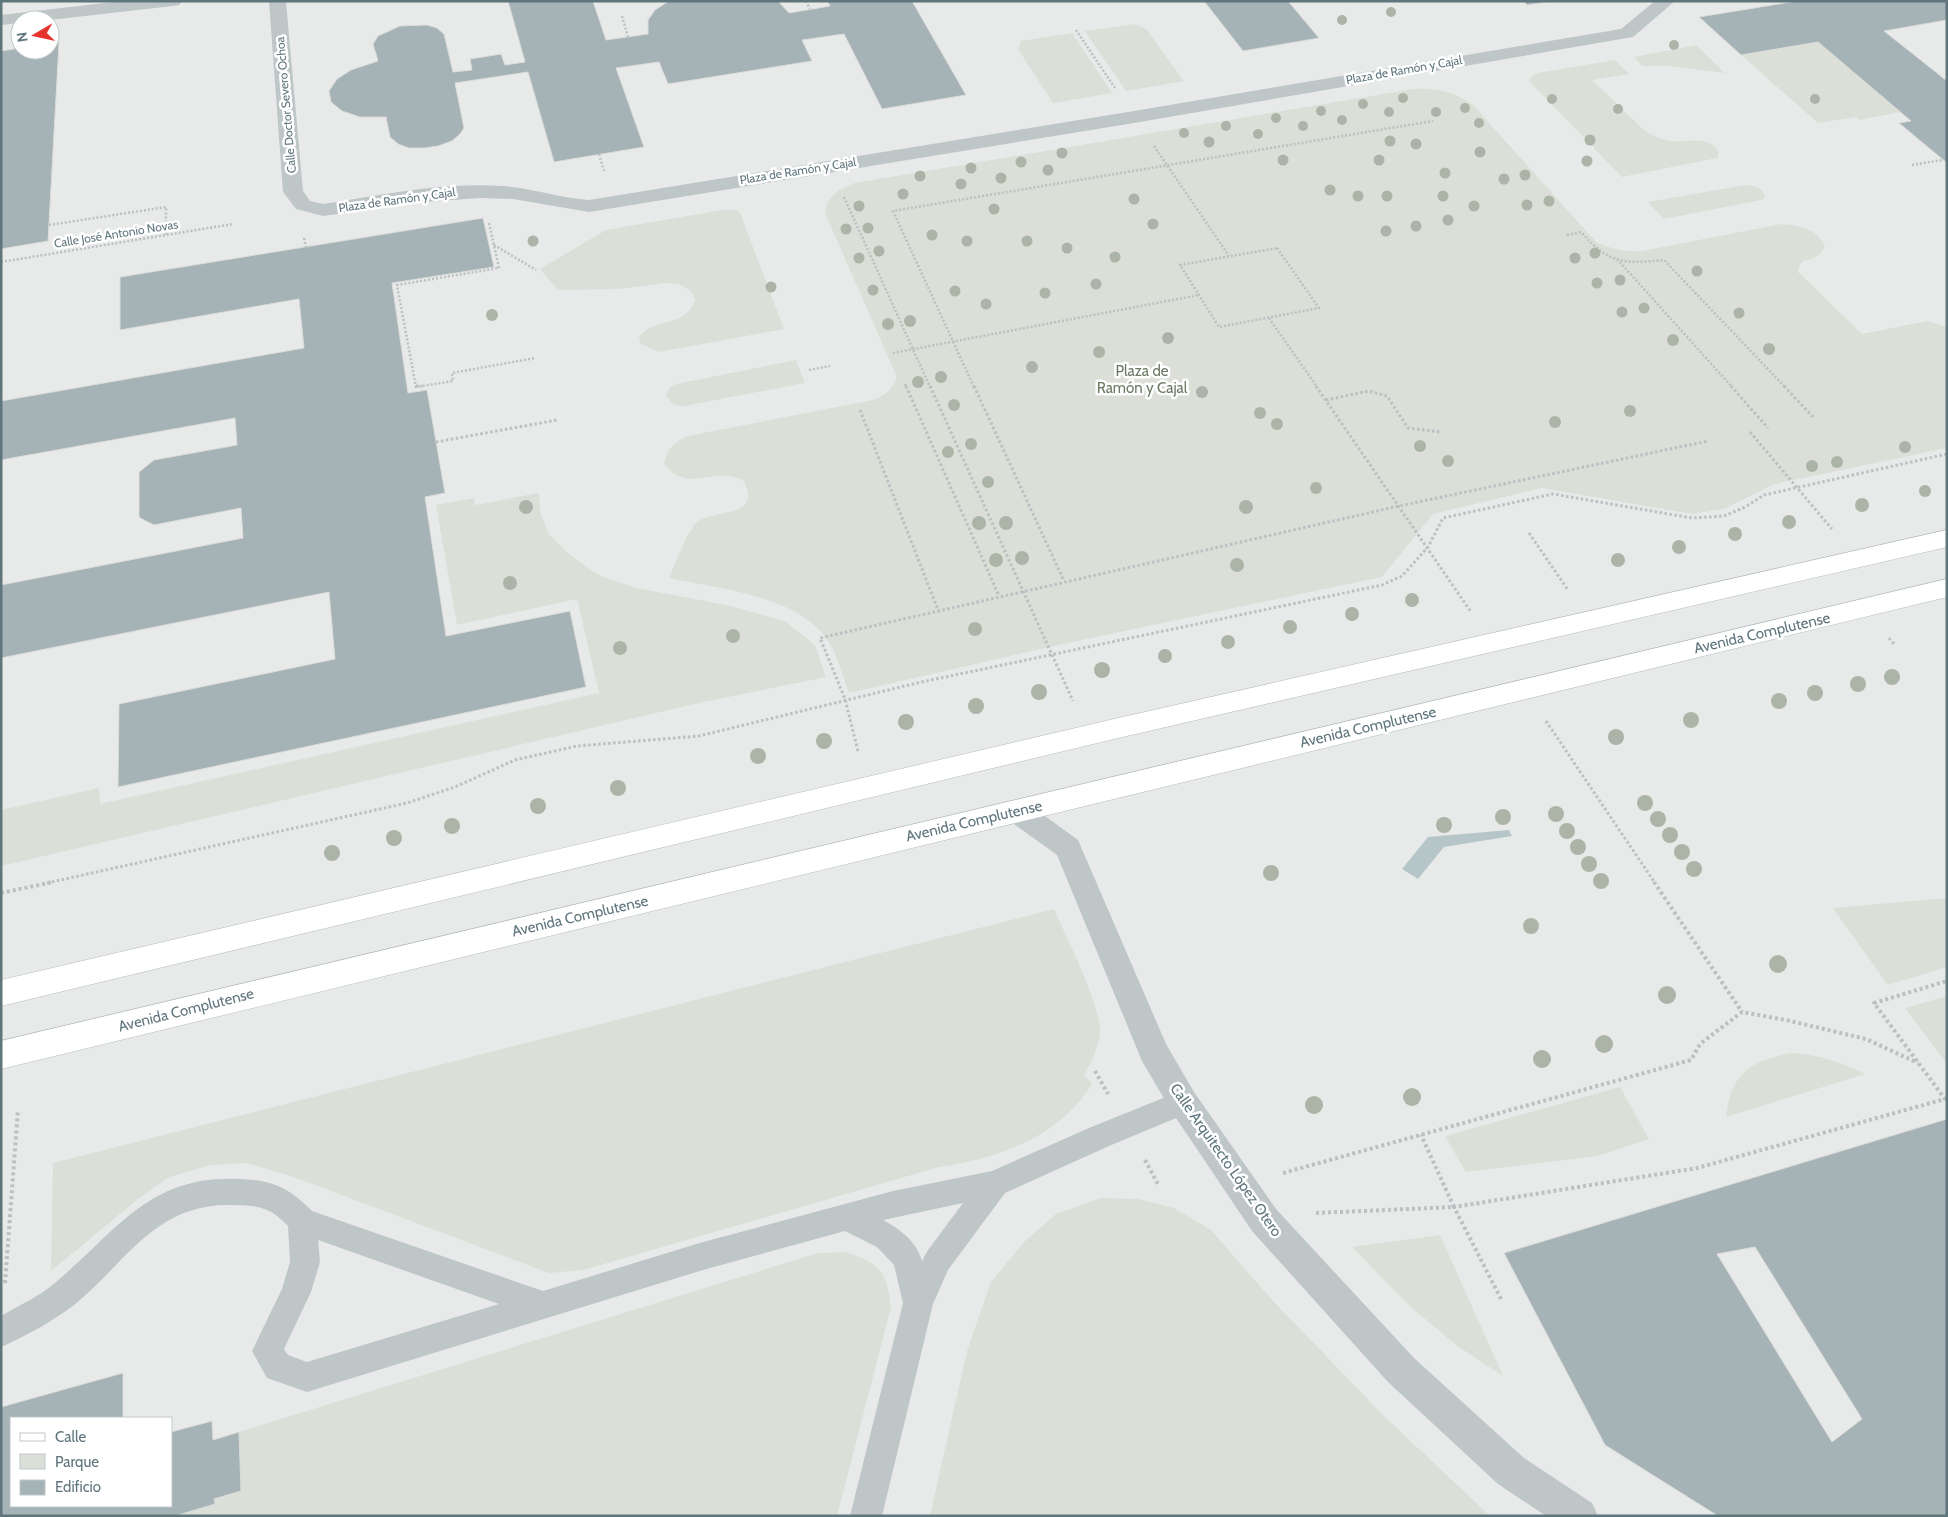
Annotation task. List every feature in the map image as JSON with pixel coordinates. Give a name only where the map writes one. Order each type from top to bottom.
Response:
[{"type":"street","points":[[1,20],[173,1]]},
{"type":"street","name":"Plaza de Ramón y Cajal","points":[[303,204],[323,210],[458,191],[504,192],[568,205],[589,206],[1627,33],[1666,1]]},
{"type":"street","name":"Calle Doctor Severo Ochoa","points":[[273,2],[293,192],[303,204]]},
{"type":"street","points":[[1,993],[1114,729],[1947,538]]},
{"type":"street","name":"Avenida Complutense","points":[[1,1055],[1947,588]]},
{"type":"street","name":"Calle Arquitecto López Otero","points":[[1017,811],[1068,848],[1153,1051],[1183,1102],[1269,1226],[1401,1370],[1511,1471],[1579,1516]]},
{"type":"lane","points":[[302,1221],[305,1262],[296,1292],[267,1351],[278,1367],[307,1378],[702,1256],[893,1204],[995,1184],[1183,1102]]},
{"type":"lane","points":[[866,1516],[918,1303],[938,1260],[995,1184]]},
{"type":"lane","points":[[2,1332],[68,1292],[120,1240],[148,1216],[181,1197],[225,1189],[255,1194],[283,1202],[302,1221],[542,1305]]},
{"type":"lane","points":[[847,1217],[887,1237],[907,1258],[918,1303]]},
{"type":"path","points":[[806,1],[810,9]]},
{"type":"path","points":[[622,16],[628,37]]},
{"type":"path","points":[[1076,30],[1116,88]]},
{"type":"path","points":[[1064,581],[893,211],[1433,121]]},
{"type":"path","points":[[1151,140],[1229,256]]},
{"type":"path","points":[[599,154],[601,160]]},
{"type":"path","points":[[1912,165],[1942,160]]},
{"type":"path","points":[[844,197],[1076,706]]},
{"type":"path","points":[[49,225],[166,207],[166,235]]},
{"type":"path","points":[[489,221],[499,268],[397,285],[416,387],[453,381],[452,372],[535,358]]},
{"type":"path","name":"Calle José Antonio Novas","points":[[1,262],[233,224]]},
{"type":"path","points":[[1567,235],[1581,232],[1604,255],[1632,261],[1664,260],[1814,418]]},
{"type":"path","points":[[494,245],[536,270]]},
{"type":"path","points":[[1277,248],[1319,308],[1219,327],[1199,295],[1180,265],[1277,248]]},
{"type":"path","points":[[1617,258],[1768,428]]},
{"type":"path","points":[[893,353],[1199,295]]},
{"type":"path","points":[[1269,318],[1472,613]]},
{"type":"path","points":[[809,370],[830,366]]},
{"type":"path","points":[[905,384],[999,596]]},
{"type":"path","points":[[1326,400],[1369,391],[1386,396],[1408,428],[1440,432]]},
{"type":"path","points":[[860,410],[938,610]]},
{"type":"path","points":[[436,442],[556,420]]},
{"type":"path","points":[[1750,432],[1832,529]]},
{"type":"path","points":[[860,759],[845,699],[820,638],[1023,590],[1398,506],[1708,441]]},
{"type":"path","points":[[1,893],[406,803],[455,787],[515,760],[568,748],[699,736],[845,699],[1382,585],[1402,576],[1428,547],[1443,518],[1554,494],[1692,518],[1724,516],[1745,507],[1764,495],[1947,454]]},
{"type":"path","points":[[1529,533],[1568,590]]},
{"type":"path","points":[[1544,719],[1742,1012],[1786,1020],[1866,1039],[1920,1064]]},
{"type":"path","points":[[1308,1214],[1454,1206],[1697,1168],[1945,1099],[1874,1003],[1947,981]]},
{"type":"path","points":[[1280,1174],[1691,1060],[1700,1044],[1742,1012]]},
{"type":"path","points":[[2,1332],[18,1110]]},
{"type":"path","points":[[1421,1135],[1501,1299]]},
{"type":"shaded area","points":[[1,1],[1947,1],[1947,1516],[1,1516]]},
{"type":"shaded area","points":[[1509,830],[1512,836],[1444,847],[1418,879],[1402,869],[1428,837]]},
{"type":"green space","points":[[1135,24],[1146,29],[1184,81],[1126,91],[1085,31]]},
{"type":"green space","points":[[1072,33],[1112,93],[1053,103],[1018,49],[1021,41]]},
{"type":"green space","points":[[1818,42],[1900,112],[1860,120],[1856,117],[1818,123],[1741,55]]},
{"type":"green space","points":[[1696,45],[1725,73],[1668,66],[1642,66],[1634,57]]},
{"type":"green space","points":[[1615,60],[1629,74],[1592,80],[1645,131],[1658,138],[1668,140],[1704,141],[1710,143],[1719,153],[1717,158],[1622,177],[1529,81],[1537,73]]},
{"type":"green space","name":"Plaza de Ramón y Cajal","points":[[1413,89],[1444,91],[1459,96],[1473,105],[1597,243],[1625,250],[1642,251],[1781,224],[1801,227],[1813,232],[1825,247],[1816,257],[1803,261],[1798,272],[1862,334],[1927,321],[1947,327],[1947,448],[1775,484],[1724,509],[1692,514],[1542,488],[1433,514],[1382,577],[1049,647],[849,693],[829,642],[816,626],[798,614],[756,596],[669,578],[694,525],[711,516],[741,508],[747,502],[748,494],[744,481],[735,477],[720,476],[694,479],[671,472],[664,464],[667,454],[675,443],[688,436],[873,400],[888,392],[897,377],[825,213],[831,197],[839,190],[855,183]]},
{"type":"green space","points":[[1746,185],[1761,189],[1765,194],[1765,198],[1664,219],[1648,202]]},
{"type":"green space","points":[[722,210],[736,210],[740,213],[784,329],[659,352],[641,344],[639,337],[654,326],[685,315],[691,309],[695,300],[691,291],[679,284],[664,283],[620,289],[558,290],[540,269],[606,230]]},
{"type":"green space","points":[[796,360],[805,383],[684,406],[674,405],[666,396],[670,387],[676,384]]},
{"type":"green space","points":[[539,493],[540,512],[549,534],[564,550],[585,566],[603,577],[637,588],[726,605],[785,621],[815,645],[826,677],[699,703],[1,866],[1,810],[99,788],[100,804],[599,693],[577,599],[457,625],[436,505],[474,498],[475,505]]},
{"type":"green space","points":[[1947,898],[1947,967],[1888,985],[1833,908]]},
{"type":"green space","points":[[1054,909],[1089,989],[1099,1020],[1100,1032],[1098,1043],[1084,1075],[1092,1084],[1079,1102],[1063,1118],[1045,1131],[1004,1151],[983,1158],[939,1167],[583,1270],[549,1273],[291,1176],[246,1163],[211,1165],[169,1177],[138,1199],[51,1271],[53,1163]]},
{"type":"green space","points":[[1947,996],[1947,1064],[1905,1008]]},
{"type":"green space","points":[[1792,1053],[1830,1060],[1865,1074],[1726,1117],[1732,1089],[1745,1071],[1765,1060]]},
{"type":"green space","points":[[1620,1087],[1649,1139],[1598,1156],[1466,1172],[1445,1136]]},
{"type":"green space","points":[[1101,1198],[1138,1199],[1174,1208],[1211,1230],[1274,1302],[1383,1415],[1490,1516],[930,1516],[967,1351],[991,1282],[1024,1242],[1056,1214]]},
{"type":"green space","points":[[1440,1235],[1503,1376],[1456,1345],[1410,1306],[1352,1247]]},
{"type":"green space","points":[[847,1252],[868,1261],[880,1271],[887,1285],[891,1307],[837,1516],[175,1516],[214,1504],[214,1500],[241,1491],[239,1432],[818,1253]]},
{"type":"building","points":[[508,1],[593,1],[606,40],[648,34],[648,20],[655,10],[669,1],[778,1],[789,13],[830,6],[827,1],[912,1],[966,95],[882,109],[844,34],[802,40],[812,61],[668,84],[659,62],[616,68],[644,147],[554,162],[528,72],[455,83],[464,128],[452,141],[438,146],[409,148],[398,144],[390,137],[386,117],[360,117],[342,111],[331,102],[329,91],[337,79],[351,70],[378,61],[373,44],[378,36],[400,26],[427,25],[437,28],[444,34],[453,72],[472,70],[470,59],[501,54],[505,65],[525,62]]},
{"type":"building","points":[[1204,1],[1288,1],[1319,38],[1243,51]]},
{"type":"building","points":[[1523,1],[1553,1],[1527,5]]},
{"type":"building","points":[[1797,1],[1947,1],[1947,20],[1884,31],[1947,81],[1947,163],[1899,123],[1911,121],[1818,42],[1741,55],[1699,17]]},
{"type":"building","points":[[10,50],[10,60],[58,60],[48,241],[1,249],[1,51]]},
{"type":"building","points":[[483,218],[494,267],[392,283],[408,393],[427,390],[445,493],[425,497],[446,636],[570,611],[586,687],[118,787],[119,704],[335,659],[329,592],[1,658],[1,585],[243,538],[241,508],[154,525],[139,516],[139,472],[154,460],[237,445],[235,418],[1,460],[1,401],[304,348],[299,299],[120,330],[120,277]]},
{"type":"building","points":[[1947,1119],[1947,1516],[1718,1516],[1605,1445],[1504,1253]],"holes":[[[1755,1247],[1862,1419],[1832,1442],[1717,1254]]]},
{"type":"building","points":[[123,1373],[123,1417],[10,1417],[10,1507],[172,1507],[172,1432],[212,1421],[213,1440],[239,1432],[241,1491],[214,1499],[215,1504],[175,1516],[1,1516],[1,1407]]}]
